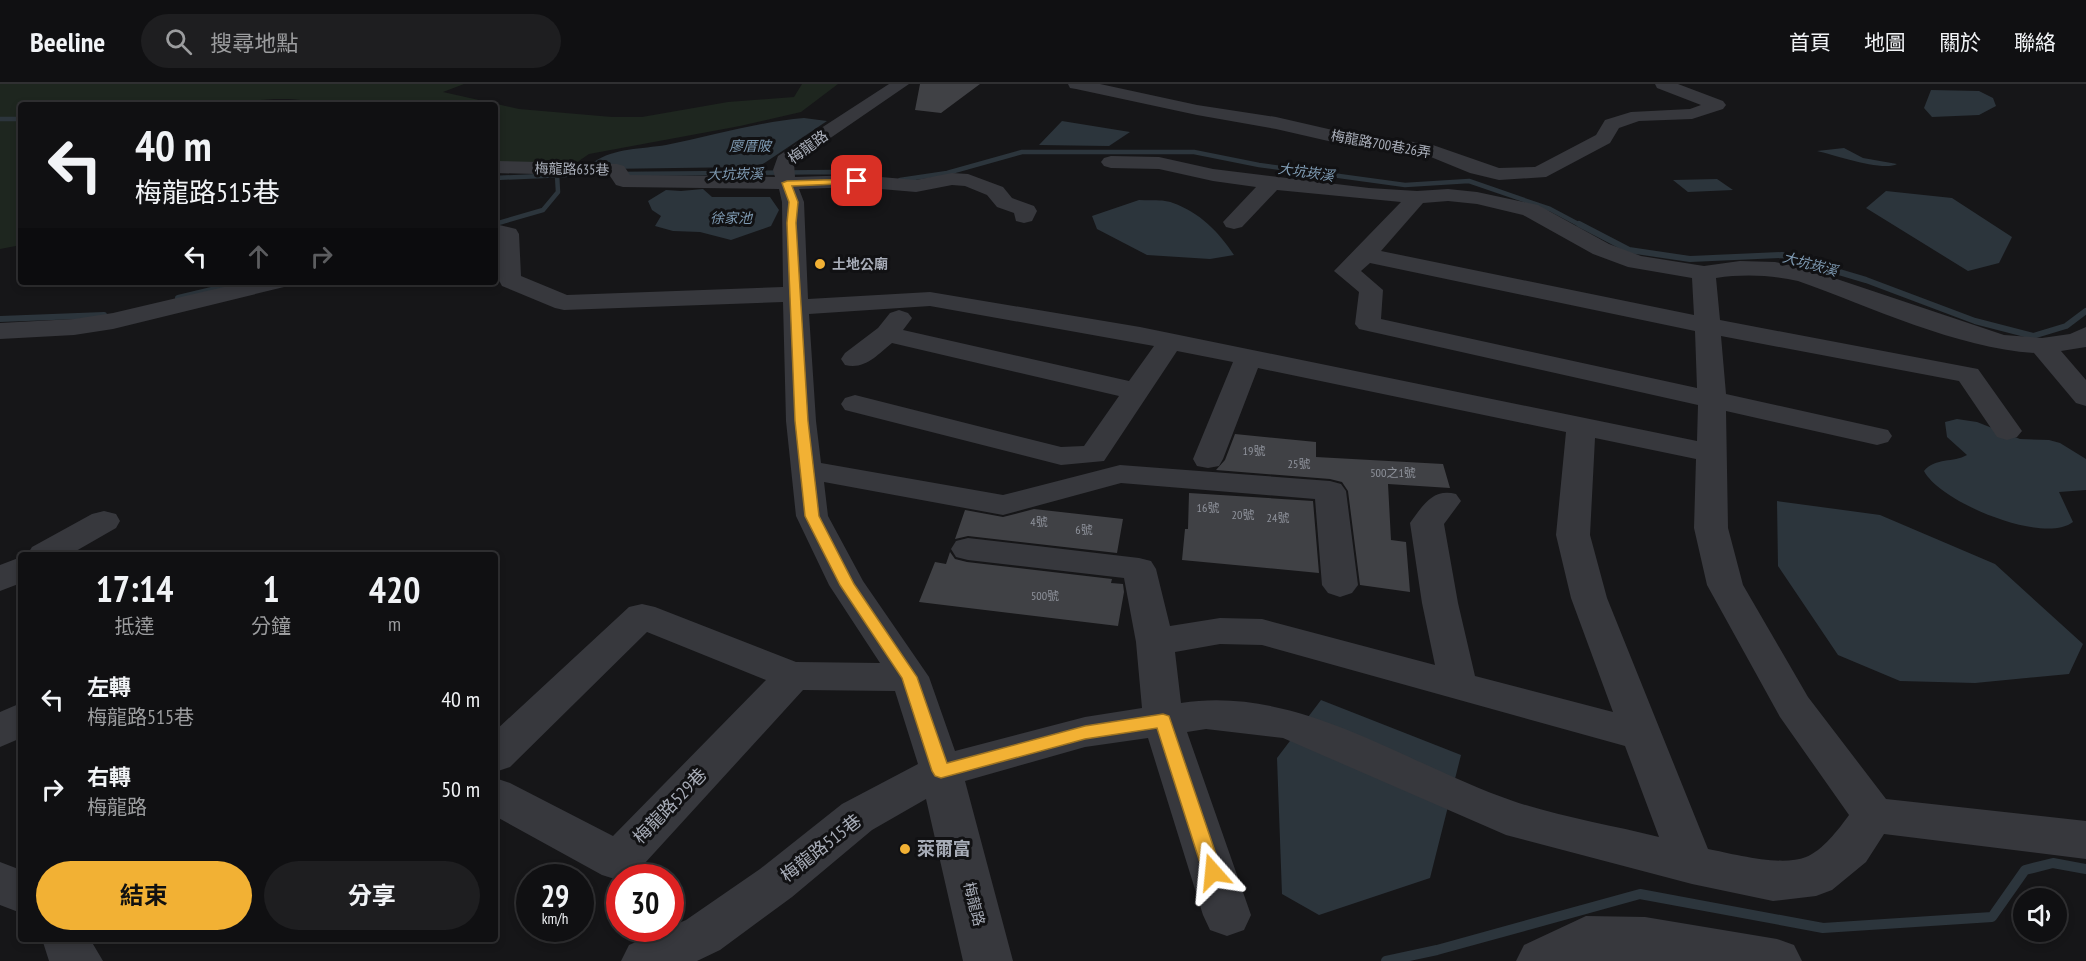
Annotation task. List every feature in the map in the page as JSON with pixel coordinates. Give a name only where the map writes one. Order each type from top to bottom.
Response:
[{"type":"street","name":"梅龍路","points":[[901,84],[806,144],[785,160],[785,177],[794,202],[792,223],[801,421],[812,516],[847,585],[909,677],[941,771],[988,961]]},
{"type":"street","name":"梅龍路700巷26弄","points":[[1076,84],[1197,110],[1276,123],[1350,140],[1430,150],[1477,169],[1499,174],[1539,173],[1603,140],[1612,124],[1637,116],[1692,114],[1717,105],[1663,84]]},
{"type":"street","points":[[1111,162],[1159,163],[1213,175],[1272,183],[1417,197],[1449,195],[1530,210],[1618,257],[1636,262],[1704,273],[1740,268],[1775,269],[1804,275],[1964,332],[2002,343],[2042,346],[2077,341],[2086,336]]},
{"type":"street","name":"梅龍路635巷","points":[[498,167],[620,175],[785,177],[916,186],[952,179],[968,180],[996,192],[1009,207],[1026,211],[1024,216]]},
{"type":"street","points":[[1234,222],[1272,183]]},
{"type":"street","points":[[1417,197],[1365,255],[1346,272],[1371,290],[1368,324],[1877,436]]},
{"type":"street","points":[[498,232],[508,234],[507,273],[511,281],[564,303],[930,298],[1170,341],[1581,428],[1711,453]]},
{"type":"street","points":[[1365,255],[1709,326],[1968,375],[2007,431]]},
{"type":"street","points":[[1704,273],[1712,401],[1712,528],[1725,585],[1794,707],[1873,815],[2086,840]]},
{"type":"street","points":[[0,331],[74,327],[113,321],[263,285]]},
{"type":"street","points":[[855,359],[887,334],[914,300]]},
{"type":"street","points":[[887,334],[1113,385],[1135,392]]},
{"type":"street","points":[[855,404],[1061,456],[1093,455],[1170,341]]},
{"type":"street","points":[[2042,346],[2085,408]]},
{"type":"street","points":[[1208,459],[1249,357]]},
{"type":"street","points":[[1581,428],[1573,535],[1589,598],[1692,865]]},
{"type":"street","points":[[807,470],[1003,505],[1120,474],[1330,491],[1340,585]]},
{"type":"street","points":[[1444,501],[1427,523],[1440,603],[1458,684]]},
{"type":"street","points":[[49,552],[104,522]]},
{"type":"street","points":[[968,549],[1138,569],[1155,642],[1163,721],[1227,915]]},
{"type":"street","points":[[0,580],[18,570]]},
{"type":"street","points":[[498,753],[642,616],[793,676],[909,677]]},
{"type":"street","points":[[1155,642],[1220,631],[1262,632],[1642,735]]},
{"type":"street","name":"梅龍路529巷","points":[[498,797],[618,861],[793,676]]},
{"type":"street","name":"梅龍路515巷","points":[[646,961],[703,935],[776,883],[857,817],[941,771],[1085,732],[1206,714],[1289,723],[1506,817],[1692,865],[1773,881],[1816,876],[1850,849],[1873,815]]},
{"type":"street","points":[[0,732],[18,720]]},
{"type":"street","points":[[0,882],[18,891]]},
{"type":"street","points":[[1541,961],[1586,938],[1645,939],[1777,961]]},
{"type":"shaded area","points":[[0,84],[464,84],[443,92],[488,102],[312,102],[276,99],[245,102],[18,102],[18,246],[0,249]]},
{"type":"shaded area","points":[[802,84],[838,84],[801,112],[740,126],[589,154],[567,169],[498,168],[498,104],[519,109],[612,117],[642,117],[728,102],[794,97]]},
{"type":"water","points":[[1931,90],[1979,91],[1993,98],[1996,106],[1979,115],[1932,117],[1924,108]]},
{"type":"water","name":"廖厝陂","points":[[804,118],[827,121],[763,164],[748,167],[604,169],[594,162],[610,154],[628,150],[666,145],[752,126]]},
{"type":"water","points":[[1062,121],[1130,132],[1109,146],[1039,145]]},
{"type":"water","points":[[1844,148],[1863,158],[1897,164],[1881,166],[1817,151]]},
{"type":"water","points":[[1717,179],[1733,190],[1688,192],[1673,180]]},
{"type":"water","name":"徐家池","points":[[703,189],[712,197],[770,197],[779,210],[771,226],[731,240],[700,232],[673,231],[655,226],[661,216],[652,210],[648,201],[666,190]]},
{"type":"water","points":[[1886,191],[1952,198],[2012,237],[1999,263],[1968,271],[1866,208]]},
{"type":"water","points":[[1139,200],[1169,202],[1200,217],[1222,238],[1234,255],[1210,259],[1147,255],[1097,229],[1092,216]]},
{"type":"water","points":[[1957,419],[1977,422],[2020,439],[2049,440],[2060,443],[2086,459],[2086,490],[2059,492],[2073,522],[2059,528],[2039,528],[2017,524],[1970,507],[1934,483],[1924,471],[1939,462],[1967,455],[1947,437],[1945,422]]},
{"type":"water","points":[[1777,501],[1880,515],[1995,564],[2083,644],[2069,674],[1975,683],[1900,681],[1838,655],[1778,566]]},
{"type":"water","points":[[1321,700],[1461,755],[1430,878],[1319,915],[1282,894],[1277,758]]},
{"type":"building","points":[[920,84],[980,84],[941,113],[915,110]]},
{"type":"building","points":[[1235,434],[1316,442],[1316,457],[1443,464],[1450,488],[1388,484],[1391,540],[1406,542],[1410,592],[1360,585],[1348,491],[1342,482],[1330,479],[1216,470],[1225,460]]},
{"type":"building","points":[[1189,493],[1313,501],[1319,573],[1182,560],[1185,529],[1188,529]]},
{"type":"building","points":[[1034,509],[1123,519],[1117,553],[968,536],[955,539],[965,510],[1003,517]]},
{"type":"building","points":[[950,552],[955,559],[967,562],[1112,579],[1111,583],[1123,584],[1124,592],[1118,626],[919,602],[935,562],[946,564]]},
{"type":"waterway","name":"大坑崁溪","points":[[0,119],[18,119]]},
{"type":"waterway","name":"大坑崁溪","points":[[900,180],[947,173],[1022,152],[1194,152],[1259,165],[1405,185],[1469,181],[1550,209],[1582,226]]},
{"type":"waterway","name":"大坑崁溪","points":[[618,174],[834,172],[872,177]]},
{"type":"waterway","name":"大坑崁溪","points":[[498,178],[557,175]]},
{"type":"waterway","points":[[498,223],[543,210],[558,192],[557,175]]},
{"type":"waterway","name":"大坑崁溪","points":[[557,175],[566,175]]},
{"type":"waterway","name":"大坑崁溪","points":[[1579,224],[1629,250],[1690,259],[1782,255],[1866,280],[1975,321],[2033,336],[2066,326],[2086,311]]},
{"type":"waterway","points":[[178,298],[232,285]]},
{"type":"waterway","points":[[0,319],[104,315]]},
{"type":"waterway","points":[[1386,961],[1437,950],[1640,894],[1823,928],[1992,917],[2025,870],[2053,863],[2086,869]]},
{"type":"place","name":"土地公廟","points":[[820,264]]},
{"type":"place","name":"萊爾富","points":[[905,849]]},
{"type":"route","points":[[857,181],[787,183],[794,202],[792,223],[801,421],[812,516],[847,585],[909,677],[941,771],[1085,732],[1163,721],[1213,872]]}]
